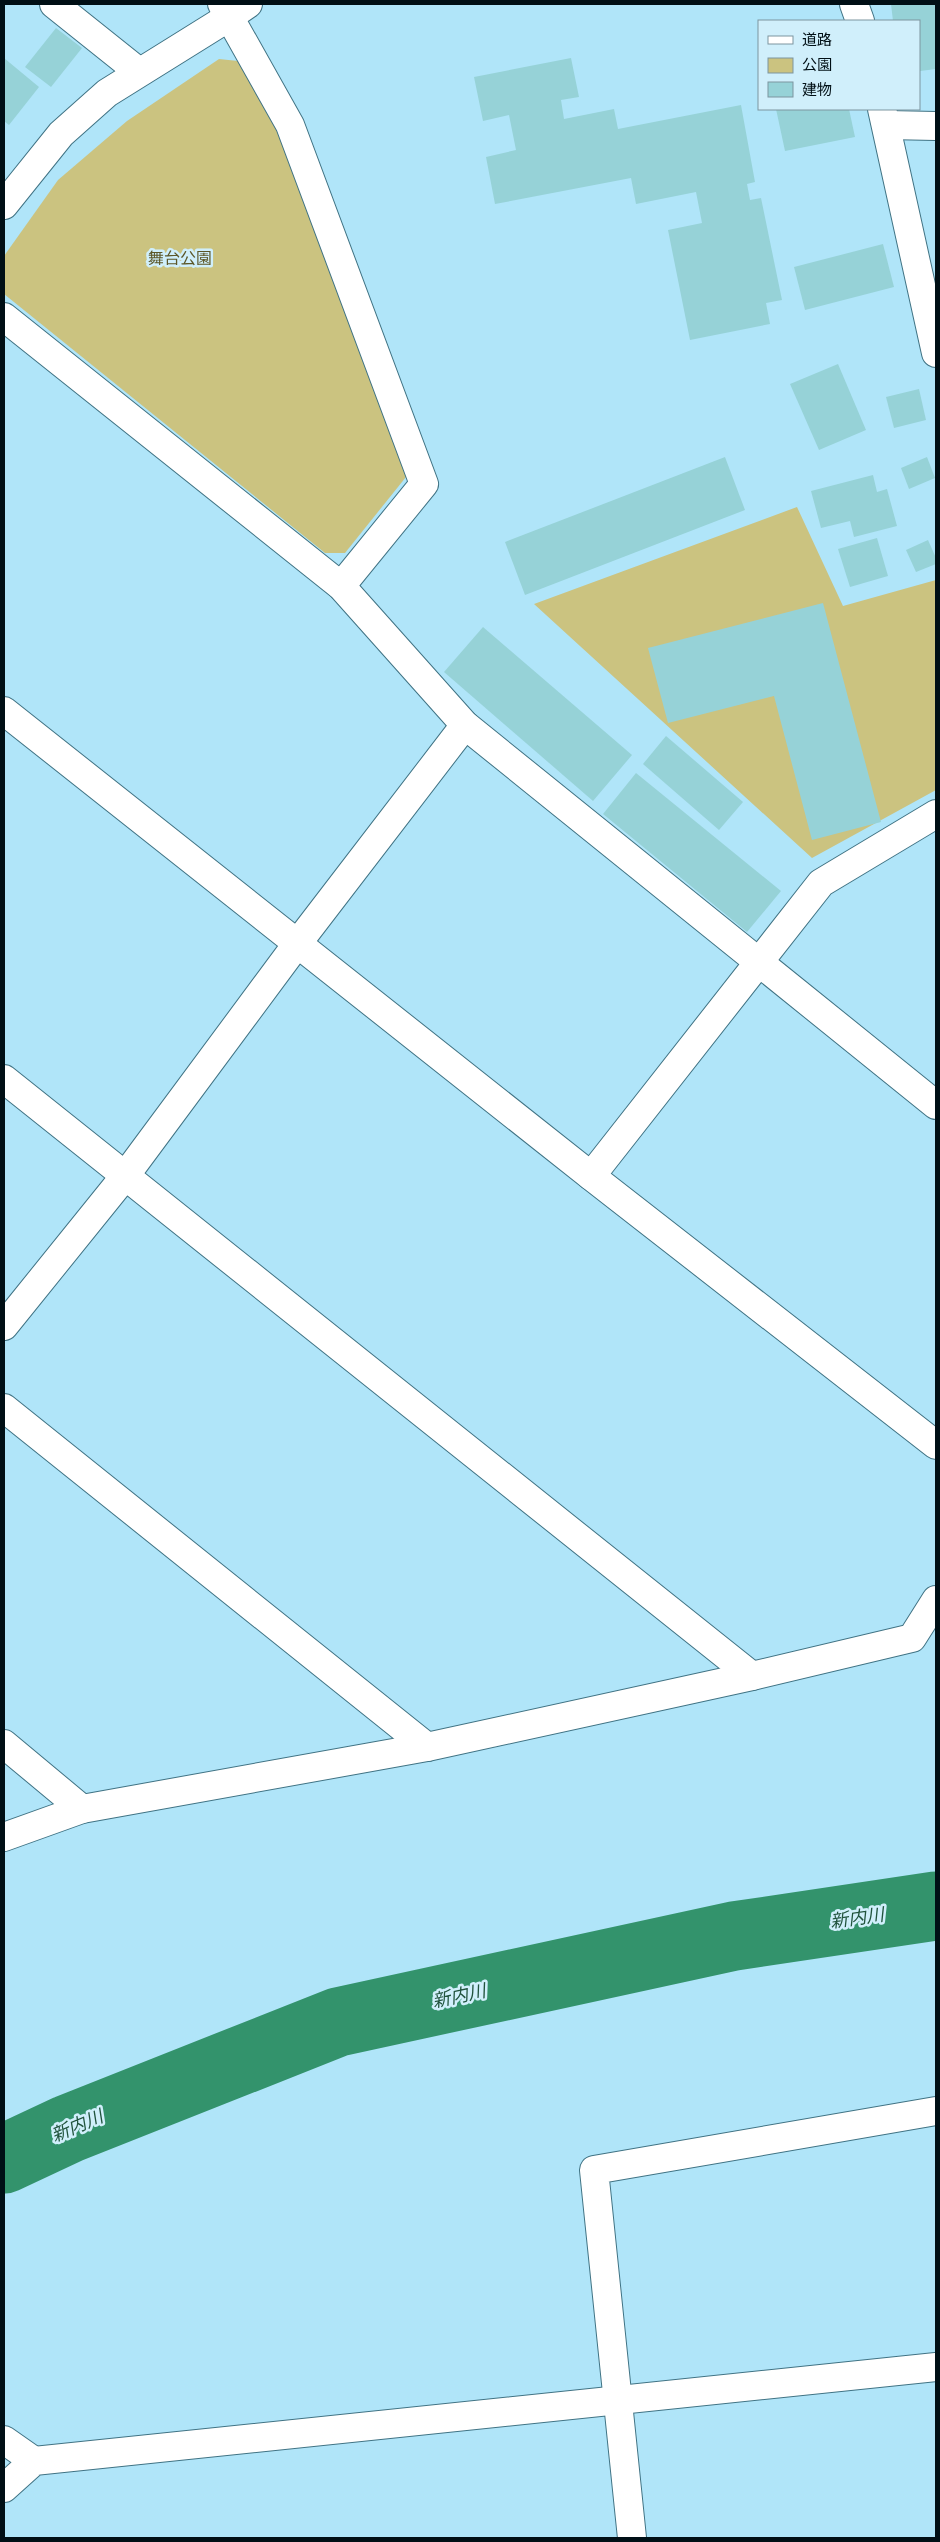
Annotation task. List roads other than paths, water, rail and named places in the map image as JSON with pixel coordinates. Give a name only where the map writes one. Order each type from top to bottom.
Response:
[{"type":"street","points":[[54,4],[139,72]]},
{"type":"street","points":[[854,4],[860,20]]},
{"type":"street","points":[[4,205],[62,134],[107,92],[233,8],[290,125],[424,484],[341,586]]},
{"type":"street","points":[[936,126],[884,117],[936,353]]},
{"type":"street","points":[[4,317],[341,586],[464,725],[936,1105]]},
{"type":"street","points":[[4,711],[592,1176],[936,1444]]},
{"type":"street","points":[[4,1326],[125,1176],[464,725]]},
{"type":"street","points":[[592,1176],[821,883],[936,814]]},
{"type":"street","points":[[4,1079],[752,1676]]},
{"type":"street","points":[[4,1408],[427,1747]]},
{"type":"street","points":[[4,1837],[82,1810],[427,1747],[752,1676],[924,1636],[936,1600]]},
{"type":"street","points":[[4,1744],[82,1810]]},
{"type":"street","points":[[632,2538],[594,2170],[936,2110]]},
{"type":"street","points":[[4,2488],[34,2461],[936,2367]]},
{"type":"street","points":[[4,2440],[34,2461]]},
{"type":"waterway","name":"新内川","points":[[4,2159],[68,2129],[338,2022],[734,1936],[936,1906]]},
{"type":"park label","name":"舞台公園","points":[[180,258]]}]
